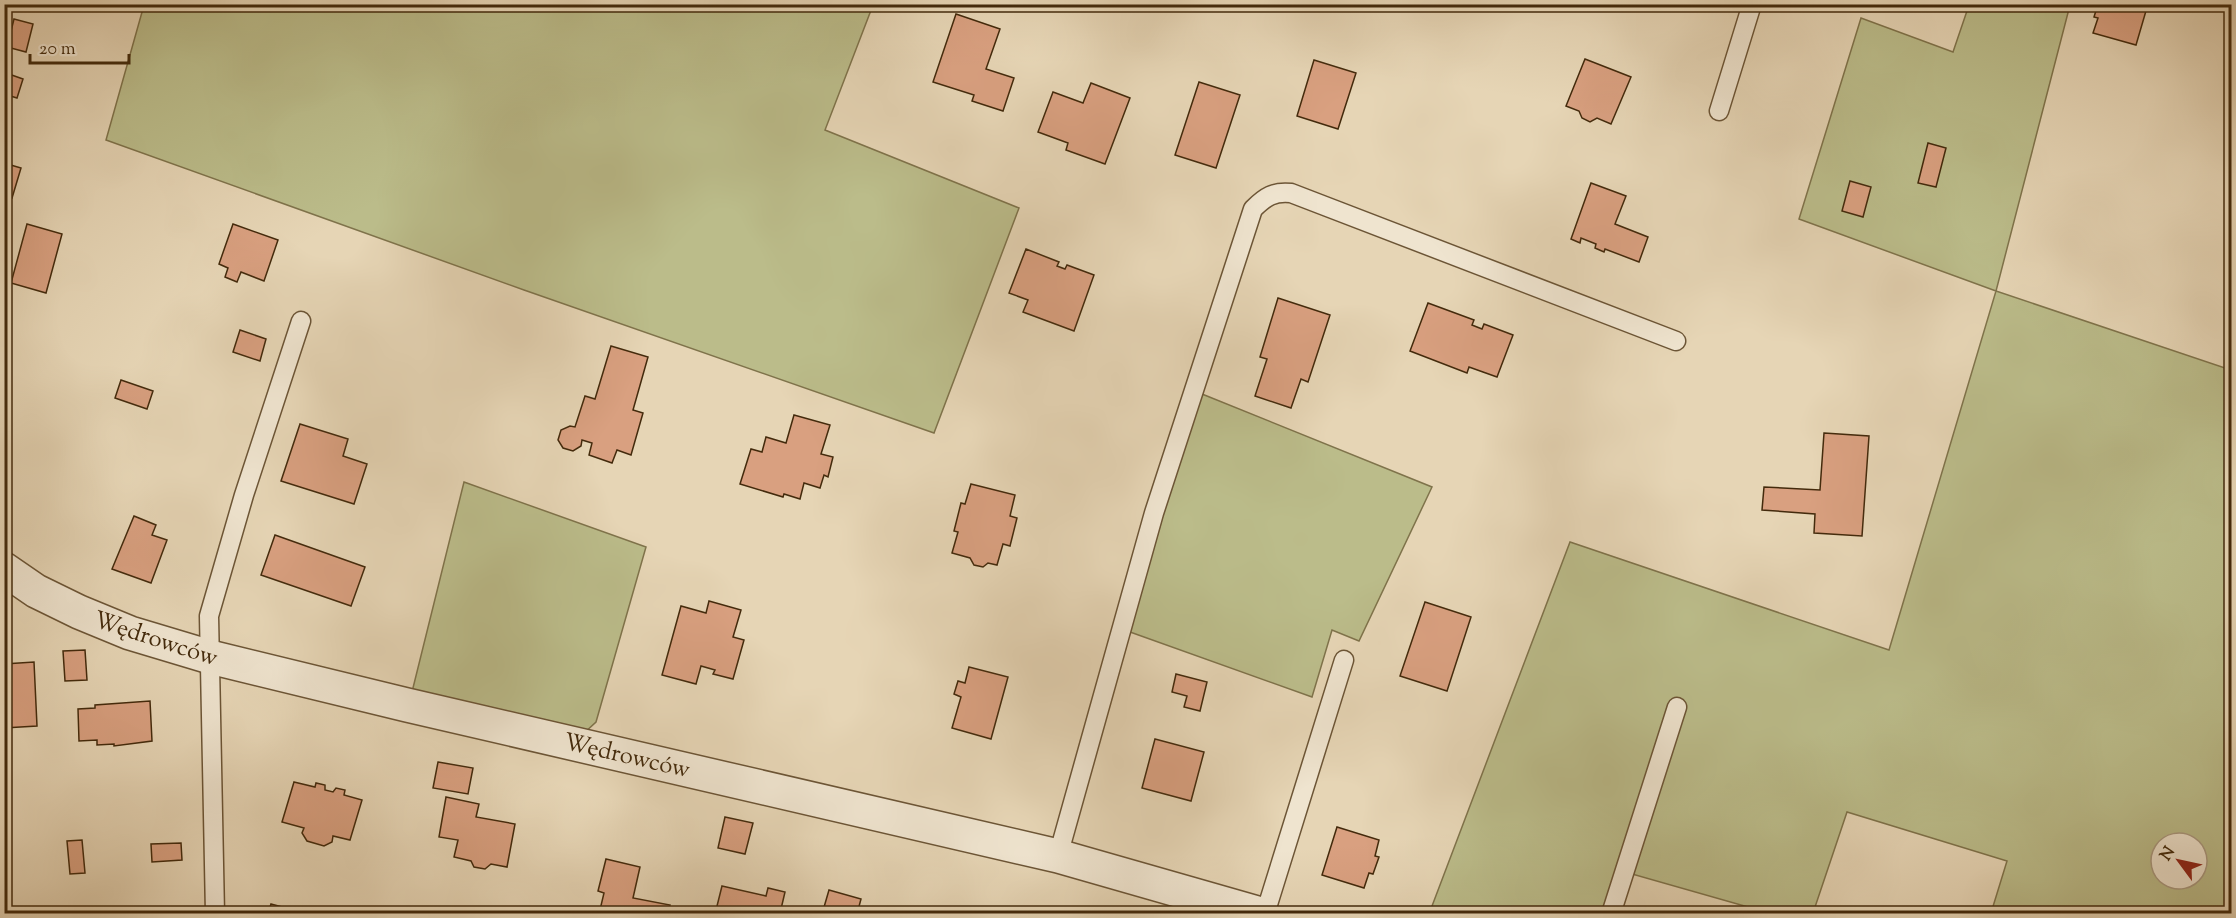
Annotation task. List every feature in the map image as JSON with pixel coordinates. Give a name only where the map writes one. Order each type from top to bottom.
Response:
[{"type":"street","name":"Wędrowców","points":[[4,569],[36,591],[79,612],[130,633],[210,657],[1058,856],[1261,914]]},
{"type":"lane","points":[[1719,111],[1752,4]]},
{"type":"lane","points":[[1058,856],[1154,513],[1253,209],[1265,197],[1279,192],[1291,192],[1676,341]]},
{"type":"lane","points":[[215,914],[208,616],[244,495],[301,321]]},
{"type":"lane","points":[[1265,914],[1344,660]]},
{"type":"lane","points":[[1611,914],[1677,707]]},
{"type":"green space","points":[[144,5],[873,5],[825,130],[1019,208],[934,433],[524,290],[106,140]]},
{"type":"green space","points":[[1969,5],[2070,5],[1996,291],[1799,219],[1861,18],[1953,52]]},
{"type":"green space","points":[[1996,291],[2231,370],[2231,913],[1991,913],[2007,861],[1847,812],[1813,913],[1769,913],[1632,874],[1672,701],[1602,913],[1429,914],[1570,542],[1889,650]]},
{"type":"green space","points":[[1202,394],[1432,487],[1359,641],[1332,630],[1312,697],[1130,632],[1163,515]]},
{"type":"green space","points":[[464,482],[646,547],[596,722],[583,734],[411,696]]},
{"type":"building","points":[[2098,4],[2148,4],[2136,45],[2093,33],[2098,18],[2094,17]]},
{"type":"building","points":[[956,14],[1000,29],[986,69],[1014,78],[1003,111],[972,101],[974,95],[933,82]]},
{"type":"building","points":[[14,19],[33,24],[26,52],[7,47]]},
{"type":"building","points":[[1585,59],[1631,77],[1611,124],[1597,118],[1590,122],[1582,118],[1579,111],[1566,106]]},
{"type":"building","points":[[1314,60],[1356,73],[1338,129],[1297,116]]},
{"type":"building","points":[[6,73],[23,79],[17,98],[4,94]]},
{"type":"building","points":[[1199,82],[1240,95],[1216,168],[1175,155]]},
{"type":"building","points":[[1091,83],[1130,98],[1105,164],[1066,150],[1068,143],[1038,132],[1053,92],[1083,103]]},
{"type":"building","points":[[1928,143],[1946,148],[1936,187],[1918,183]]},
{"type":"building","points":[[4,163],[21,168],[12,198],[4,196]]},
{"type":"building","points":[[1850,181],[1871,187],[1863,217],[1842,211]]},
{"type":"building","points":[[1591,183],[1626,196],[1615,224],[1648,237],[1639,262],[1605,249],[1604,252],[1595,248],[1596,244],[1581,238],[1580,243],[1571,239]]},
{"type":"building","points":[[27,224],[62,234],[46,293],[11,283]]},
{"type":"building","points":[[233,224],[278,240],[264,281],[241,272],[237,282],[225,277],[228,268],[219,264]]},
{"type":"building","points":[[1026,249],[1059,262],[1057,266],[1065,269],[1067,265],[1094,275],[1074,331],[1023,312],[1028,300],[1009,293]]},
{"type":"building","points":[[1278,298],[1330,315],[1308,382],[1301,379],[1291,408],[1255,396],[1267,359],[1260,357]]},
{"type":"building","points":[[1428,303],[1474,320],[1472,325],[1482,329],[1484,324],[1513,335],[1497,377],[1469,367],[1467,373],[1410,351]]},
{"type":"building","points":[[240,330],[266,339],[260,361],[233,352]]},
{"type":"building","points":[[611,346],[648,357],[633,410],[643,413],[631,455],[617,450],[612,463],[589,455],[592,443],[582,440],[581,446],[573,451],[563,448],[558,440],[561,430],[570,426],[575,427],[585,396],[595,399]]},
{"type":"building","points":[[121,380],[153,391],[147,409],[115,398]]},
{"type":"building","points":[[794,415],[830,425],[821,454],[833,457],[828,477],[824,475],[820,488],[804,483],[800,499],[784,494],[783,497],[740,484],[751,449],[762,452],[766,437],[786,443]]},
{"type":"building","points":[[300,424],[348,439],[343,456],[367,464],[354,504],[281,481]]},
{"type":"building","points":[[1824,433],[1869,436],[1862,536],[1814,533],[1815,514],[1762,510],[1764,487],[1820,490]]},
{"type":"building","points":[[971,484],[1015,495],[1010,516],[1017,518],[1010,546],[1003,544],[997,565],[988,563],[983,567],[974,565],[970,558],[952,553],[958,532],[954,531],[961,503],[965,504]]},
{"type":"building","points":[[134,516],[156,525],[152,535],[167,540],[151,583],[112,569]]},
{"type":"building","points":[[275,535],[365,567],[351,606],[261,575]]},
{"type":"building","points":[[709,601],[741,610],[733,637],[744,640],[733,679],[713,674],[715,670],[701,666],[696,684],[662,675],[681,606],[706,613]]},
{"type":"building","points":[[1425,602],[1471,617],[1447,691],[1400,676]]},
{"type":"building","points":[[85,650],[87,680],[65,681],[63,651]]},
{"type":"building","points":[[34,662],[37,726],[4,728],[4,664]]},
{"type":"building","points":[[969,667],[1008,677],[991,739],[952,728],[961,697],[954,694],[958,681],[965,683]]},
{"type":"building","points":[[1176,674],[1207,682],[1200,711],[1184,707],[1187,696],[1172,692]]},
{"type":"building","points":[[150,701],[152,741],[114,746],[114,744],[97,745],[97,740],[79,741],[78,709],[95,708],[95,705]]},
{"type":"building","points":[[1155,739],[1204,752],[1191,801],[1142,788]]},
{"type":"building","points":[[438,762],[473,768],[468,794],[433,788]]},
{"type":"building","points":[[294,782],[315,787],[316,783],[325,785],[325,790],[333,792],[336,788],[345,790],[344,795],[362,800],[350,840],[333,836],[332,842],[324,846],[307,841],[302,833],[304,828],[282,822]]},
{"type":"building","points":[[446,797],[479,804],[476,817],[515,824],[507,867],[491,864],[485,869],[474,867],[471,861],[454,857],[458,840],[439,837]]},
{"type":"building","points":[[725,817],[753,823],[745,854],[718,848]]},
{"type":"building","points":[[1337,827],[1379,840],[1375,856],[1379,857],[1373,874],[1369,873],[1364,888],[1322,875]]},
{"type":"building","points":[[82,840],[85,873],[70,874],[67,841]]},
{"type":"building","points":[[181,843],[182,860],[152,862],[151,844]]},
{"type":"building","points":[[606,859],[640,867],[633,898],[670,905],[667,914],[599,914],[604,893],[598,891]]},
{"type":"building","points":[[722,886],[766,896],[768,888],[785,892],[781,909],[785,910],[784,914],[715,914]]},
{"type":"building","points":[[829,890],[861,899],[857,914],[822,914]]},
{"type":"building","points":[[271,904],[290,909],[289,914],[268,914]]}]
